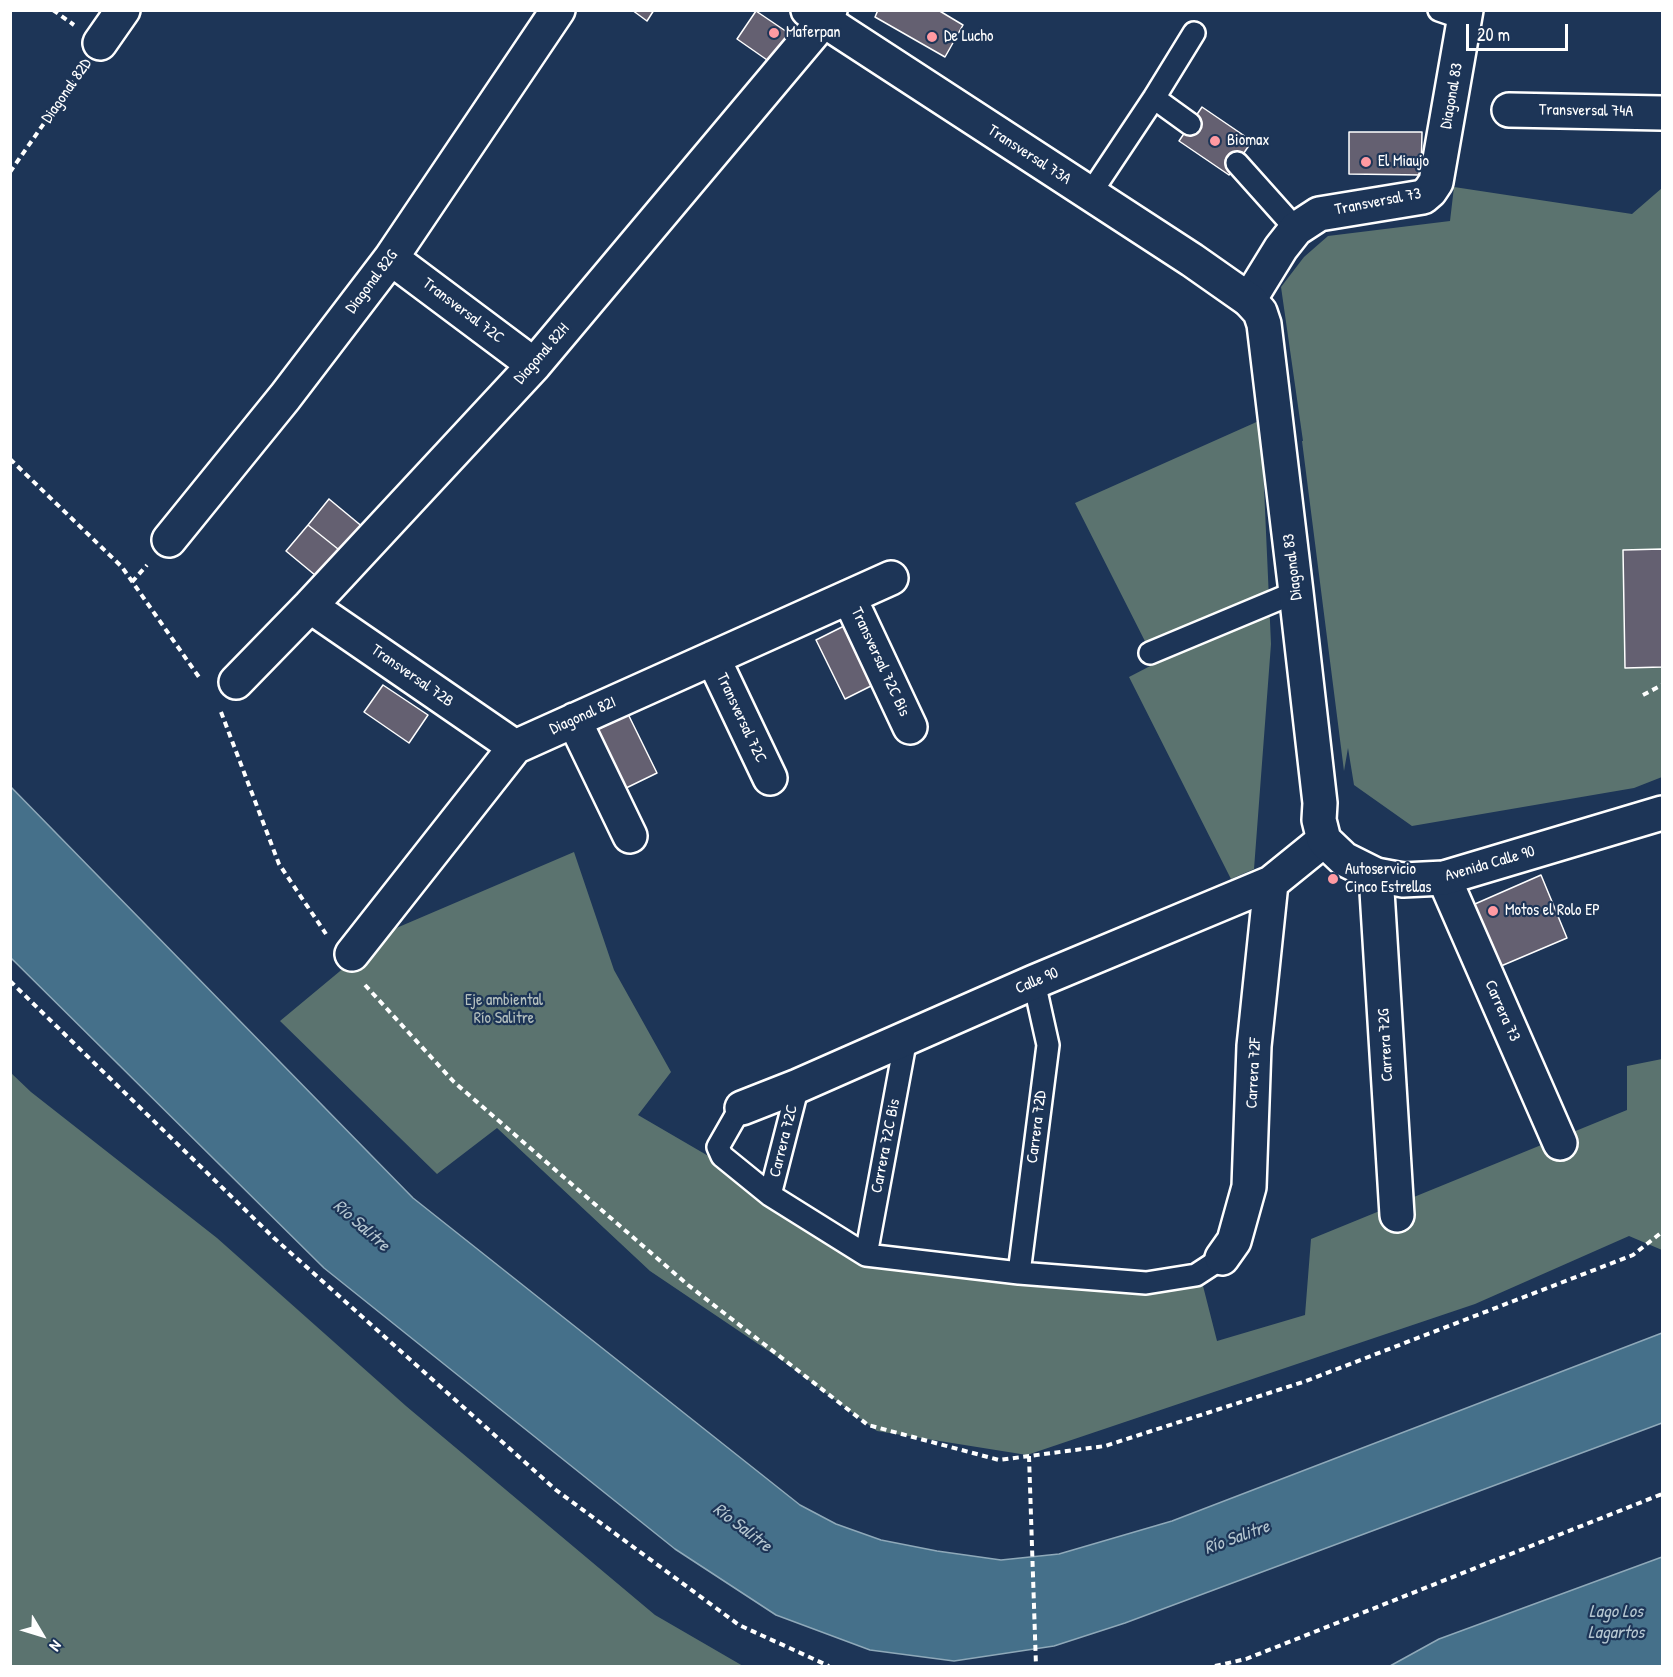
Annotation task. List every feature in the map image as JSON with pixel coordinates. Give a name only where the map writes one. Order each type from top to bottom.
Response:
[{"type":"street","name":"Diagonal 82D","points":[[100,43],[123,10]]},
{"type":"street","name":"Diagonal 82G","points":[[169,540],[285,397],[391,258],[558,10]]},
{"type":"street","name":"Diagonal 83","points":[[1436,182],[1457,13]]},
{"type":"street","name":"Transversal 73A","points":[[820,14],[1249,300]]},
{"type":"street","name":"Diagonal 82H","points":[[236,682],[310,606],[534,365],[820,14]]},
{"type":"street","name":"Transversal 74A","points":[[1509,110],[1662,113]]},
{"type":"street","name":"Transversal 73","points":[[1249,300],[1281,248],[1296,229],[1319,214],[1423,197],[1431,191],[1436,182]]},
{"type":"street","name":"Transversal 72C","points":[[391,258],[534,365]]},
{"type":"street","name":"Diagonal 83","points":[[1249,300],[1260,312],[1264,324],[1320,803],[1319,820],[1324,840]]},
{"type":"street","name":"Diagonal 82I","points":[[352,954],[515,747],[891,578]]},
{"type":"street","name":"Transversal 72C Bis","points":[[849,597],[910,727]]},
{"type":"street","name":"Transversal 72B","points":[[310,606],[515,747]]},
{"type":"street","name":"Transversal 72C","points":[[713,658],[770,778]]},
{"type":"street","points":[[574,720],[630,836]]},
{"type":"street","name":"Avenida Calle 90","points":[[1324,840],[1344,859],[1376,875],[1402,880],[1444,878],[1662,813]]},
{"type":"street","name":"Calle 90","points":[[742,1108],[1271,883],[1324,840]]},
{"type":"street","name":"Carrera 72G","points":[[1376,875],[1397,1215]]},
{"type":"street","name":"Carrera 73","points":[[1444,878],[1560,1143]]},
{"type":"street","name":"Carrera 72F","points":[[1222,1258],[1234,1241],[1250,1187],[1254,1046],[1271,883]]},
{"type":"lane","points":[[1090,194],[1194,33]]},
{"type":"lane","points":[[1154,98],[1190,124]]},
{"type":"lane","points":[[1237,163],[1296,229]]},
{"type":"lane","points":[[1150,653],[1296,592]]},
{"type":"lane","name":"Carrera 72D","points":[[1019,1273],[1048,1044],[1034,982]]},
{"type":"lane","name":"Carrera 72C Bis","points":[[866,1255],[906,1038]]},
{"type":"lane","name":"Carrera 72C","points":[[770,1195],[798,1086]]},
{"type":"lane","points":[[742,1108],[718,1147],[719,1152],[770,1195],[866,1255],[1019,1273],[1146,1283],[1196,1275],[1222,1258]]},
{"type":"path","name":"Diagonal 82D","points":[[10,172],[100,43]]},
{"type":"path","points":[[1642,695],[1662,685]]},
{"type":"path","points":[[10,981],[274,1238],[556,1490],[739,1625],[829,1666]]},
{"type":"path","points":[[1029,1456],[1036,1666]]},
{"type":"path","points":[[1215,1666],[1246,1659],[1662,1494]]},
{"type":"green space","points":[[1454,187],[1632,214],[1662,188],[1662,777],[1634,788],[1412,826],[1354,785],[1348,748],[1344,771],[1303,441],[1281,287],[1304,257],[1328,236],[1450,221]]},
{"type":"green space","points":[[1261,420],[1271,644],[1254,869],[1231,879],[1129,677],[1156,663],[1075,503]]},
{"type":"green space","name":"Eje ambiental Río Salitre","points":[[574,852],[614,970],[671,1072],[638,1115],[729,1168],[856,1260],[1202,1282],[1217,1341],[1305,1315],[1311,1239],[1627,1110],[1627,1066],[1662,1059],[1662,1250],[1629,1236],[1475,1304],[1027,1455],[877,1431],[776,1356],[650,1271],[497,1128],[437,1174],[280,1021],[387,932]]},
{"type":"green space","points":[[10,1072],[31,1092],[217,1238],[406,1406],[655,1615],[743,1666],[11,1666]]},
{"type":"water","name":"Río Salitre","points":[[10,786],[413,1198],[800,1505],[836,1524],[881,1540],[1001,1560],[1059,1554],[1172,1521],[1662,1333],[1662,1423],[1125,1623],[1054,1646],[954,1661],[870,1650],[776,1615],[675,1549],[324,1268],[11,958]]},
{"type":"water","name":"Lago Los Lagartos","points":[[1662,1557],[1662,1666],[1390,1666],[1439,1639]]},
{"type":"building","points":[[632,10],[654,10],[647,21]]},
{"type":"building","points":[[878,10],[938,10],[963,25],[945,57],[875,17]]},
{"type":"building","points":[[756,11],[790,34],[770,62],[737,39]]},
{"type":"building","name":"Biomax","points":[[1202,107],[1252,141],[1229,175],[1179,141]]},
{"type":"building","points":[[1349,132],[1422,132],[1421,175],[1349,174]]},
{"type":"building","points":[[329,499],[364,528],[343,553],[308,525]]},
{"type":"building","points":[[308,525],[343,553],[321,580],[286,551]]},
{"type":"building","points":[[1662,549],[1662,667],[1625,668],[1623,550]]},
{"type":"building","points":[[850,623],[879,682],[845,699],[816,640]]},
{"type":"building","points":[[383,685],[428,715],[409,743],[364,712]]},
{"type":"building","points":[[628,714],[657,773],[622,790],[593,732]]},
{"type":"building","points":[[1541,875],[1567,938],[1494,969],[1468,907]]},
{"type":"place","name":"Maferpan","points":[[774,33]]},
{"type":"place","name":"De Lucho","points":[[932,37]]},
{"type":"place","name":"Biomax","points":[[1215,141]]},
{"type":"place","name":"El Miaujo","points":[[1366,162]]},
{"type":"place","name":"Autoservicio Cinco Estrellas","points":[[1333,879]]},
{"type":"place","name":"Motos el Rolo EP","points":[[1493,911]]}]
